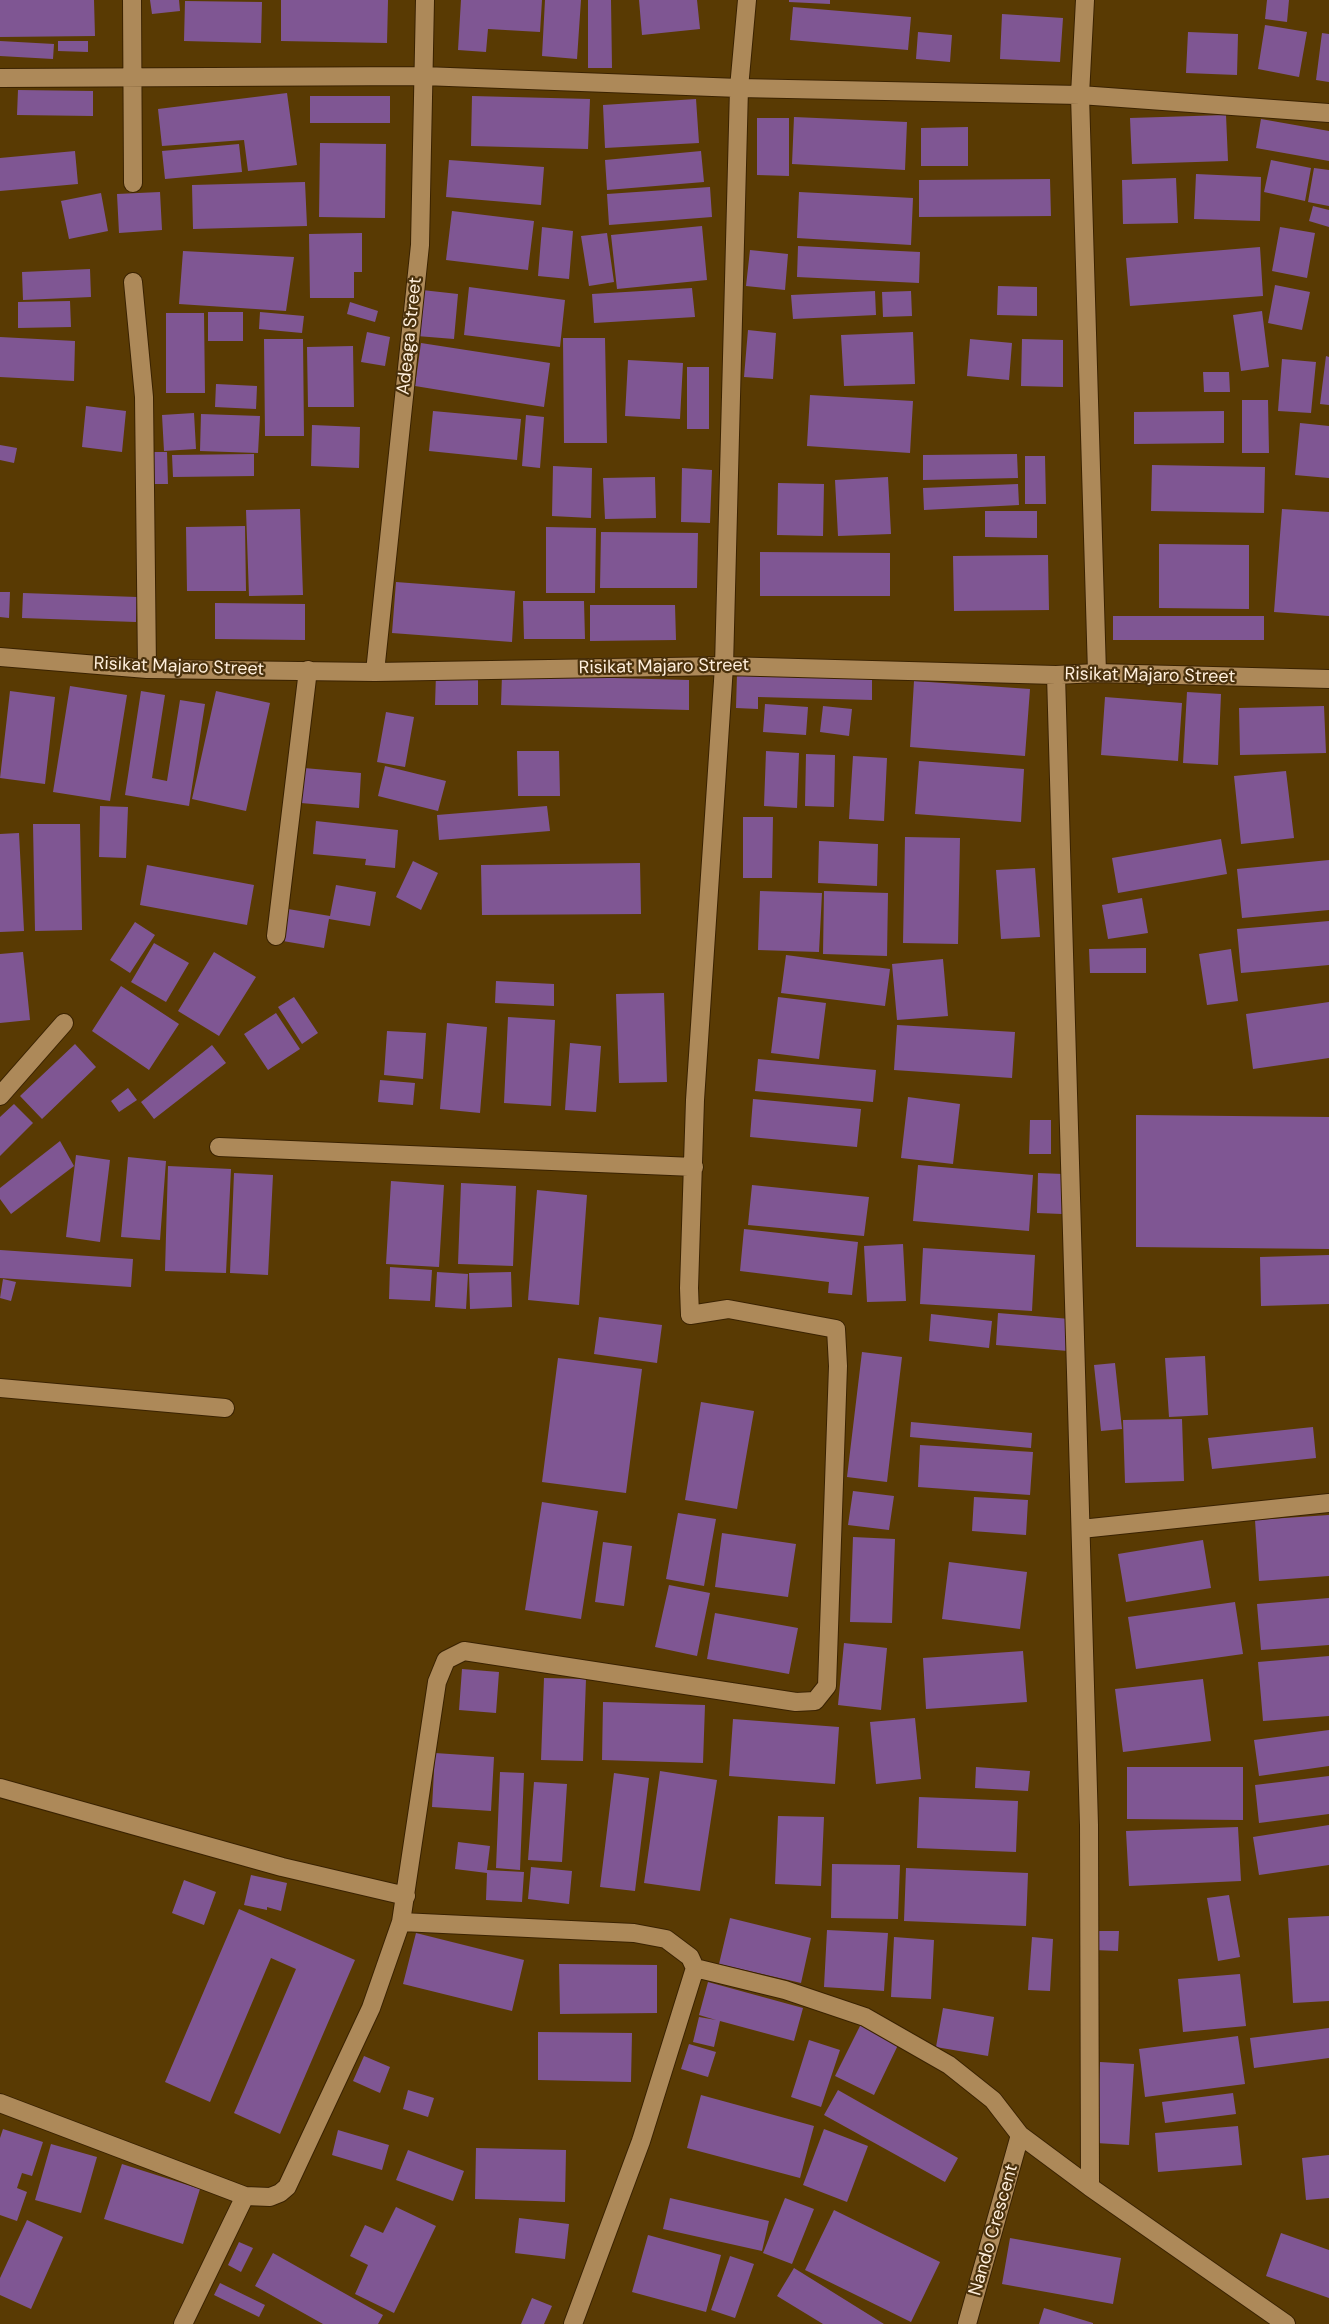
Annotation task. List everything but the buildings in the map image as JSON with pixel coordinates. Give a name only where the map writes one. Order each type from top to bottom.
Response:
[{"type":"street","points":[[132,0],[133,183]]},
{"type":"street","name":"Adeaga Street","points":[[375,672],[420,245],[426,0]]},
{"type":"street","points":[[0,2103],[245,2196],[270,2197],[280,2193],[287,2187],[371,2008],[401,1922],[437,1682],[446,1660],[464,1651],[796,1702],[816,1701],[827,1686],[838,1366],[836,1329],[728,1309],[690,1315],[695,1100],[724,666],[740,88],[747,0]]},
{"type":"street","points":[[1085,0],[1080,95],[1097,673]]},
{"type":"street","points":[[0,78],[423,76],[740,88],[1080,95],[1329,113]]},
{"type":"street","points":[[133,282],[144,397],[147,669]]},
{"type":"street","name":"Risikat Majaro Street","points":[[0,657],[147,669],[375,672],[724,666],[1329,680]]},
{"type":"street","points":[[276,936],[308,670]]},
{"type":"street","points":[[1056,675],[1089,1825],[1089,2187]]},
{"type":"street","points":[[0,1096],[64,1023]]},
{"type":"street","points":[[219,1147],[694,1167]]},
{"type":"street","points":[[0,1388],[225,1408]]},
{"type":"street","points":[[1081,1529],[1329,1503]]},
{"type":"street","points":[[0,1788],[282,1868],[406,1896]]},
{"type":"street","points":[[401,1922],[634,1933],[666,1939],[690,1957],[695,1968],[641,2141],[573,2324]]},
{"type":"street","points":[[695,1968],[785,1990],[865,2017],[949,2065],[993,2100],[1020,2135],[1089,2187],[1286,2324]]},
{"type":"street","name":"Nando Crescent","points":[[967,2324],[1020,2135]]},
{"type":"street","points":[[183,2324],[245,2196]]}]
